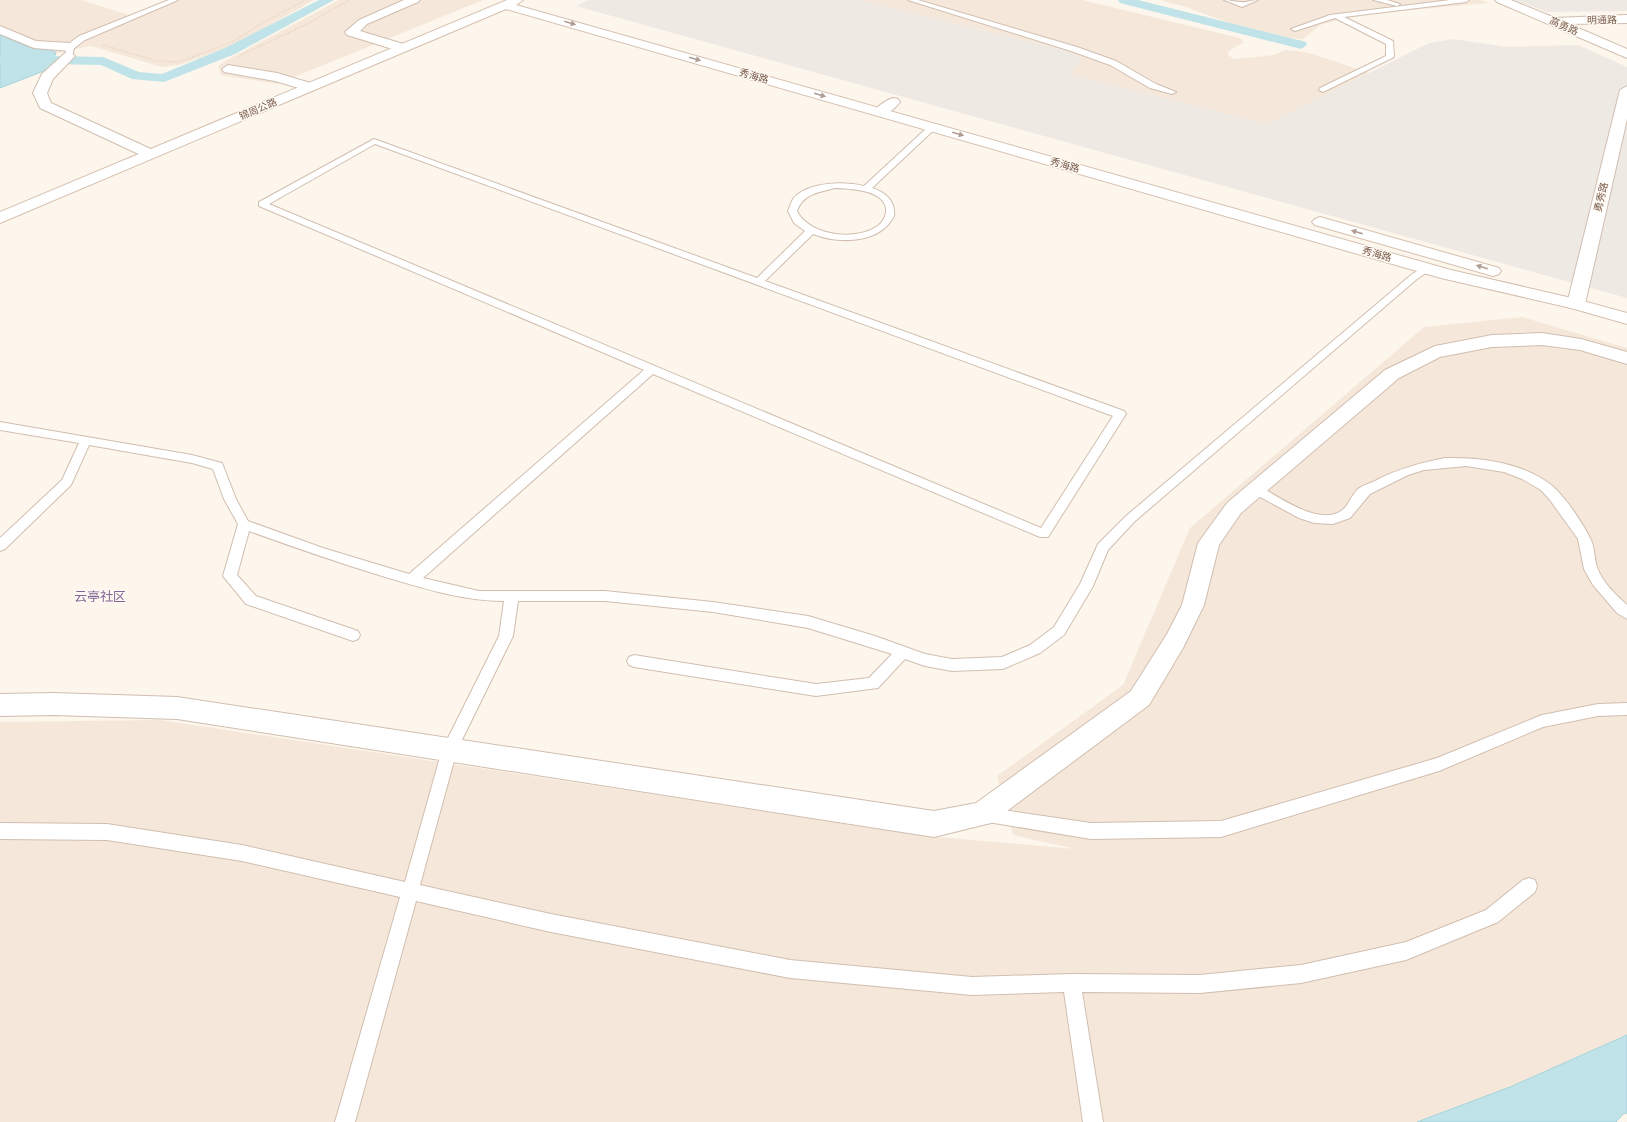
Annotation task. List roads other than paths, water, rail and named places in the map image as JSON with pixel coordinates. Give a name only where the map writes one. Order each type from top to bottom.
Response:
[{"type":"main road","points":[[403,48],[351,32],[363,22],[414,0]]},
{"type":"main road","name":"秀海路","points":[[528,0],[992,130]]},
{"type":"main road","name":"高勇路","points":[[1501,0],[1627,54]]},
{"type":"main road","name":"锦周公路","points":[[0,218],[511,2]]},
{"type":"main road","name":"秀海路","points":[[511,2],[541,15],[1428,268],[1627,308]]},
{"type":"main road","points":[[481,15],[519,13],[541,15]]},
{"type":"main road","name":"明通路","points":[[1552,21],[1627,19]]},
{"type":"main road","points":[[0,30],[34,44],[70,51],[47,77],[40,93],[45,105],[150,154]]},
{"type":"main road","points":[[228,69],[277,77],[309,87]]},
{"type":"main road","name":"勇秀路","points":[[1577,299],[1627,90]]},
{"type":"main road","points":[[880,112],[893,102]]},
{"type":"main road","name":"秀海路","points":[[1306,218],[1577,299],[1627,319]]},
{"type":"main road","points":[[0,705],[54,704],[177,708],[934,824],[982,814],[1140,698],[1175,641],[1193,605],[1209,543],[1234,508],[1392,374],[1435,352],[1492,341],[1542,340],[1581,345],[1627,358]]},
{"type":"lane","points":[[70,51],[82,38],[175,0]]},
{"type":"lane","points":[[911,0],[1074,49],[1113,63],[1153,86],[1172,92]]},
{"type":"lane","points":[[1227,0],[1242,4],[1255,0]]},
{"type":"lane","points":[[1376,0],[1408,7]]},
{"type":"lane","points":[[1295,29],[1336,16],[1466,0]]},
{"type":"lane","points":[[1324,90],[1390,57],[1390,43],[1336,16]]},
{"type":"lane","points":[[865,188],[933,127]]},
{"type":"lane","points":[[374,141],[1120,414],[1044,534],[652,369],[262,204],[374,141]]},
{"type":"lane","points":[[835,185],[865,188],[878,194],[891,209],[890,218],[884,226],[873,232],[853,237],[825,236],[810,232],[800,225],[793,216],[793,208],[797,199],[820,188],[835,185]]},
{"type":"lane","points":[[758,282],[810,232]]},
{"type":"lane","points":[[0,426],[192,459],[218,466],[230,499],[244,524],[319,552],[411,580],[479,596],[605,596],[713,607],[808,622],[925,660],[952,665],[1003,663],[1035,649],[1059,631],[1086,586],[1103,548],[1130,519],[1414,277],[1428,268]]},
{"type":"lane","points":[[411,580],[652,369]]},
{"type":"lane","points":[[0,546],[67,482],[86,440]]},
{"type":"lane","points":[[1255,490],[1307,517],[1332,520],[1350,512],[1362,493],[1395,475],[1432,464],[1473,460],[1512,470],[1546,488],[1568,515],[1586,541],[1591,569],[1610,598],[1627,614]]},
{"type":"lane","points":[[244,524],[230,576],[251,600],[353,635]]},
{"type":"lane","points":[[345,1122],[450,750],[506,636],[512,596]]},
{"type":"lane","points":[[634,661],[816,690],[872,684],[903,652]]},
{"type":"lane","points":[[982,814],[1091,831],[1220,829],[1439,764],[1542,720],[1598,710],[1627,710]]},
{"type":"lane","points":[[0,831],[107,832],[242,853],[551,924],[790,968],[972,986],[1072,983],[1200,984],[1302,974],[1406,951],[1492,916],[1529,886]]},
{"type":"lane","points":[[1072,983],[1093,1122]]},
{"type":"water","points":[[0,35],[29,47],[45,47],[56,53],[49,69],[0,88]]},
{"type":"water","points":[[1627,1035],[1627,1113],[1623,1114],[1616,1122],[1417,1122],[1510,1087]]},
{"type":"waterway","points":[[0,59],[103,61],[137,76],[164,78],[230,51],[328,0]]},
{"type":"waterway","points":[[1124,0],[1301,45]]},
{"type":"district","name":"云亭社区","points":[[100,596]]}]
